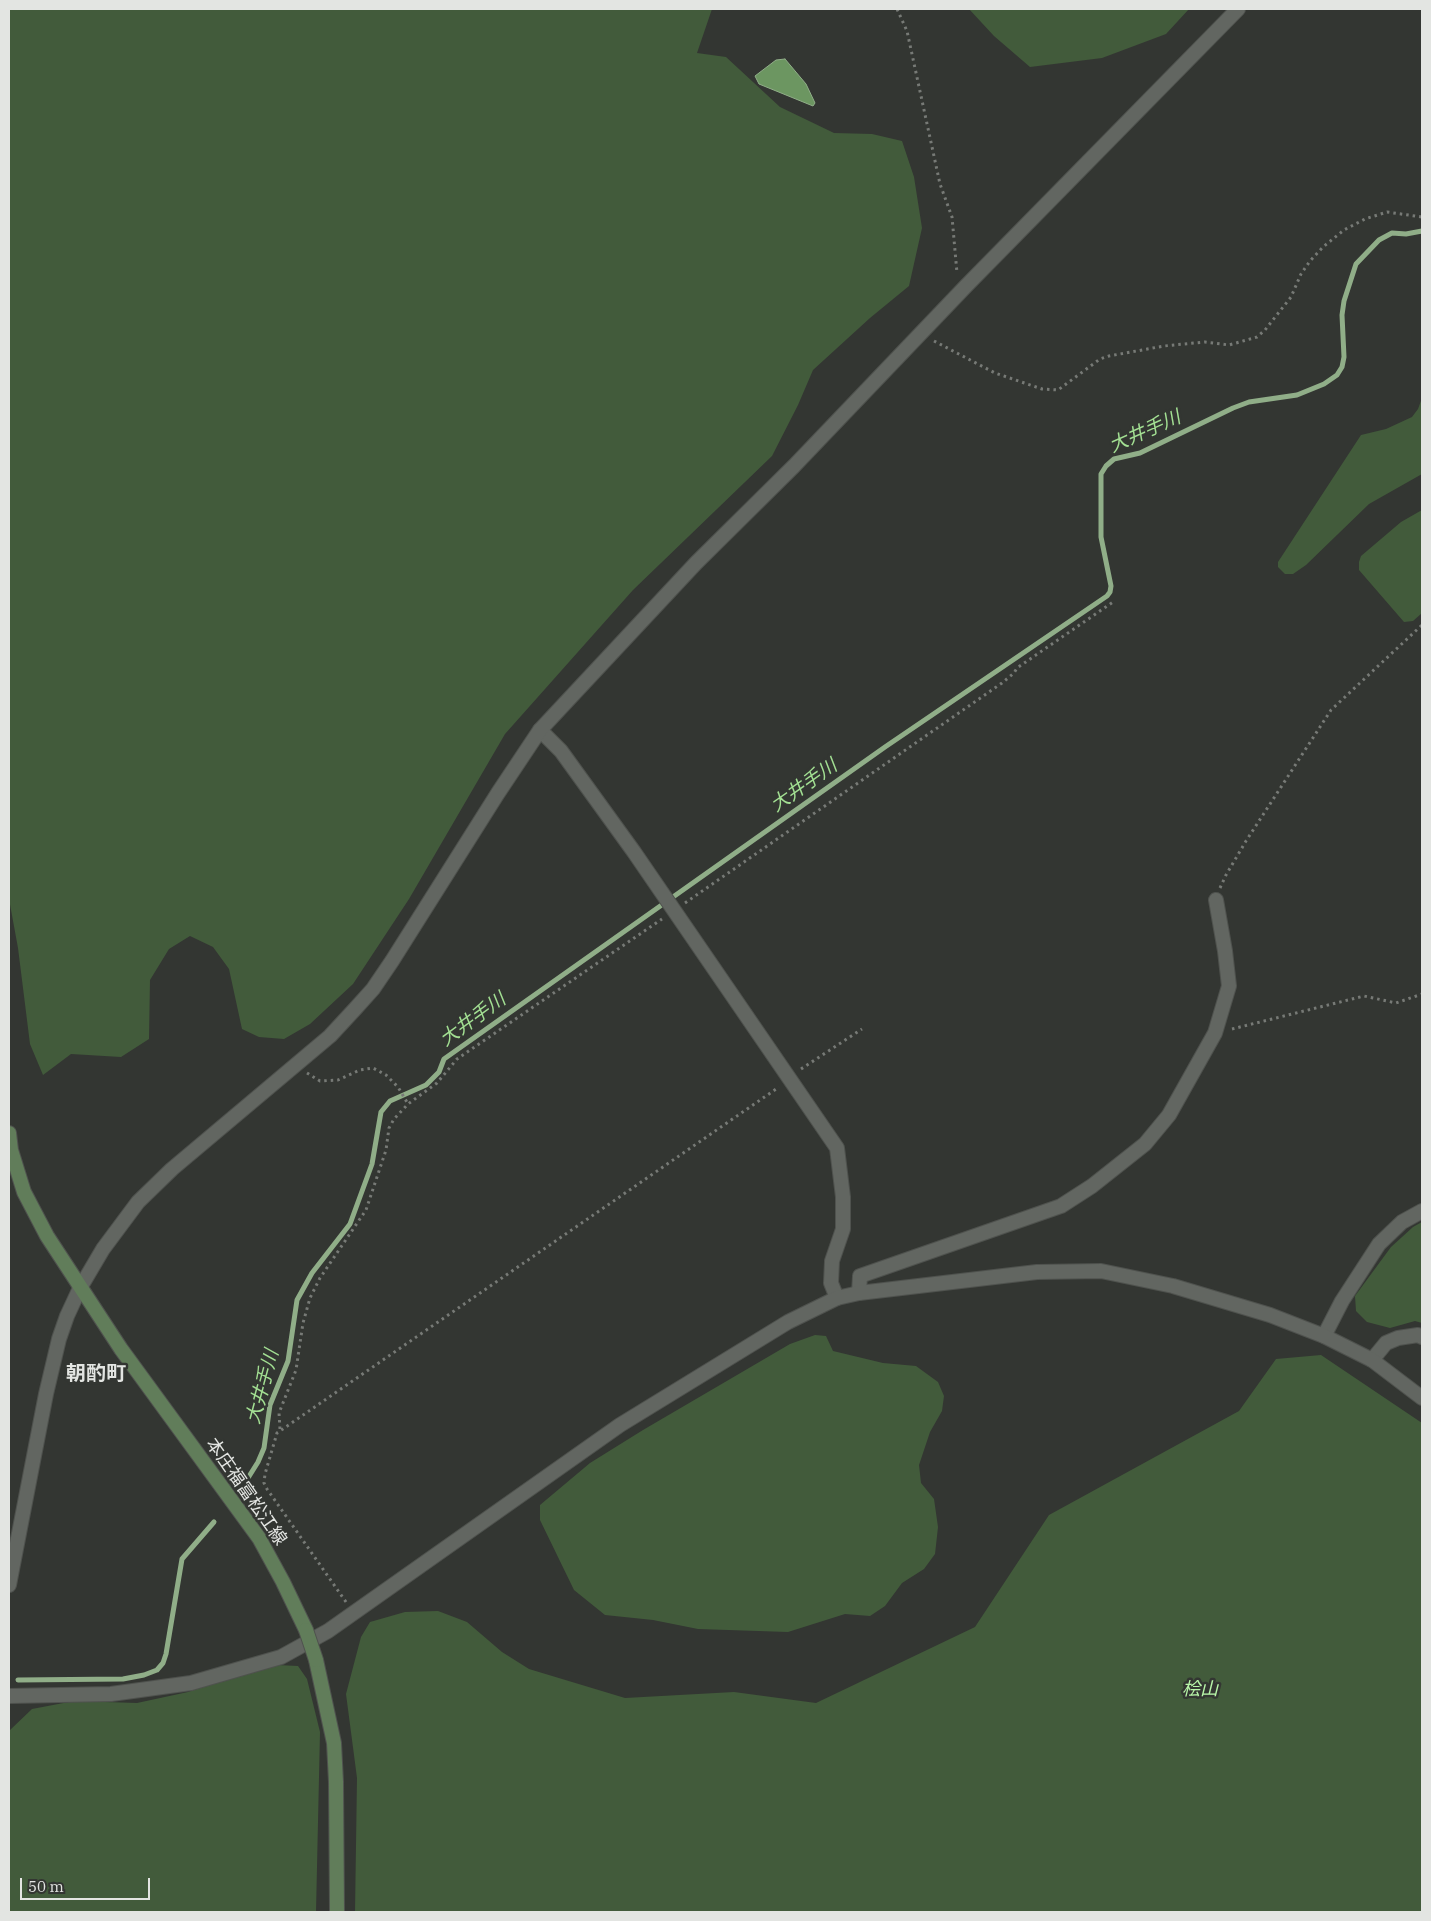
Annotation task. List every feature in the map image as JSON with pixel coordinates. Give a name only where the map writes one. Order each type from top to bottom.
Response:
[{"type":"main road","name":"本庄福富松江線","points":[[9,1133],[11,1150],[24,1192],[47,1236],[121,1348],[259,1538],[306,1630],[316,1660],[334,1743],[337,1912]]},
{"type":"street","points":[[9,1585],[48,1385],[62,1332],[80,1288],[103,1249],[138,1202],[172,1169],[330,1036],[373,989],[540,730],[696,563],[794,466],[966,286],[1238,9]]},
{"type":"street","points":[[540,730],[561,751],[634,852],[669,905],[793,1076],[837,1148],[843,1198],[843,1229],[832,1261],[831,1283],[837,1298]]},
{"type":"street","points":[[859,1293],[860,1276],[1061,1206],[1092,1186],[1145,1144],[1169,1115],[1215,1034],[1229,986],[1216,900]]},
{"type":"street","points":[[1324,1336],[1342,1301],[1379,1244],[1402,1222],[1422,1210]]},
{"type":"street","points":[[9,1696],[111,1694],[191,1684],[281,1657],[328,1631],[620,1425],[788,1322],[837,1298],[859,1293],[1037,1272],[1101,1271],[1173,1286],[1270,1315],[1324,1336],[1372,1360],[1422,1398]]},
{"type":"street","points":[[1372,1360],[1386,1343],[1398,1338],[1418,1335],[1422,1337]]},
{"type":"path","points":[[897,9],[907,32],[940,184],[952,217],[958,276],[966,286]]},
{"type":"path","points":[[920,334],[995,373],[1042,389],[1058,390],[1100,359],[1109,356],[1164,346],[1205,342],[1229,345],[1257,337],[1265,330],[1291,297],[1310,262],[1323,247],[1344,230],[1365,219],[1387,212],[1422,217]]},
{"type":"path","points":[[280,1429],[279,1413],[296,1370],[303,1324],[310,1298],[320,1278],[366,1210],[386,1150],[389,1128],[400,1111],[437,1083],[457,1059],[669,905],[1002,682],[1014,673],[1017,668],[1113,602]]},
{"type":"path","points":[[1216,900],[1226,875],[1246,841],[1331,710],[1422,625]]},
{"type":"path","points":[[1215,1034],[1364,996],[1396,1003],[1422,994]]},
{"type":"path","points":[[353,1613],[267,1490],[264,1482],[265,1474],[273,1441],[280,1429],[862,1029]]},
{"type":"path","points":[[309,1075],[320,1081],[338,1080],[367,1068],[379,1071],[398,1087],[408,1104]]},
{"type":"green space","points":[[9,9],[712,9],[697,53],[726,57],[780,107],[834,133],[872,134],[902,141],[914,177],[922,228],[909,286],[870,318],[813,370],[798,405],[772,456],[633,590],[505,734],[409,899],[353,984],[310,1024],[284,1039],[259,1037],[242,1029],[229,969],[213,947],[190,936],[169,949],[150,980],[149,1039],[121,1057],[71,1054],[43,1075],[30,1044],[18,948],[9,899]]},
{"type":"green space","points":[[969,9],[1189,9],[1166,34],[1102,58],[1030,67],[994,36]]},
{"type":"green space","points":[[1422,398],[1422,474],[1369,504],[1306,565],[1293,574],[1285,574],[1278,567],[1278,562],[1361,435],[1386,429],[1412,417],[1418,409]]},
{"type":"green space","points":[[1422,510],[1422,613],[1413,621],[1404,622],[1359,570],[1359,562],[1361,556],[1401,522]]},
{"type":"green space","points":[[1422,1222],[1422,1323],[1415,1321],[1390,1328],[1367,1322],[1356,1311],[1355,1296],[1391,1247],[1413,1227]]},
{"type":"green space","points":[[815,1335],[826,1336],[833,1351],[883,1363],[916,1366],[938,1382],[944,1396],[942,1411],[930,1432],[919,1465],[921,1483],[934,1499],[938,1527],[935,1554],[924,1569],[902,1583],[885,1606],[870,1616],[845,1614],[788,1632],[698,1629],[653,1620],[605,1615],[574,1590],[540,1520],[540,1505],[590,1463],[643,1430],[790,1344]]},
{"type":"green space","name":"桧山","points":[[1321,1355],[1422,1423],[1422,1912],[355,1912],[357,1778],[346,1694],[361,1637],[370,1622],[405,1612],[438,1611],[467,1622],[502,1652],[529,1669],[625,1698],[734,1692],[816,1703],[975,1627],[1049,1515],[1239,1411],[1276,1359]]},
{"type":"green space","points":[[277,1665],[298,1666],[307,1679],[320,1732],[316,1912],[9,1912],[9,1731],[32,1709],[74,1701],[137,1703],[188,1692]]},
{"type":"shaded area","points":[[785,59],[806,84],[815,103],[813,106],[759,84],[755,76],[776,60]]},
{"type":"waterway","name":"大井手川","points":[[248,1478],[264,1448],[270,1405],[288,1361],[297,1300],[312,1273],[350,1224],[372,1164],[381,1112],[390,1101],[426,1085],[439,1072],[444,1059],[885,747],[1107,596],[1111,586],[1101,537],[1101,474],[1106,466],[1114,459],[1140,453],[1233,408],[1249,402],[1297,395],[1324,384],[1337,375],[1342,367],[1344,357],[1342,315],[1344,301],[1356,264],[1379,240],[1392,233],[1406,234],[1422,231]]},
{"type":"waterway","name":"大井手川","points":[[18,1680],[123,1679],[144,1675],[157,1670],[163,1663],[166,1654],[182,1559],[214,1522]]},
{"type":"district","name":"朝酌町","points":[[96,1374]]}]
